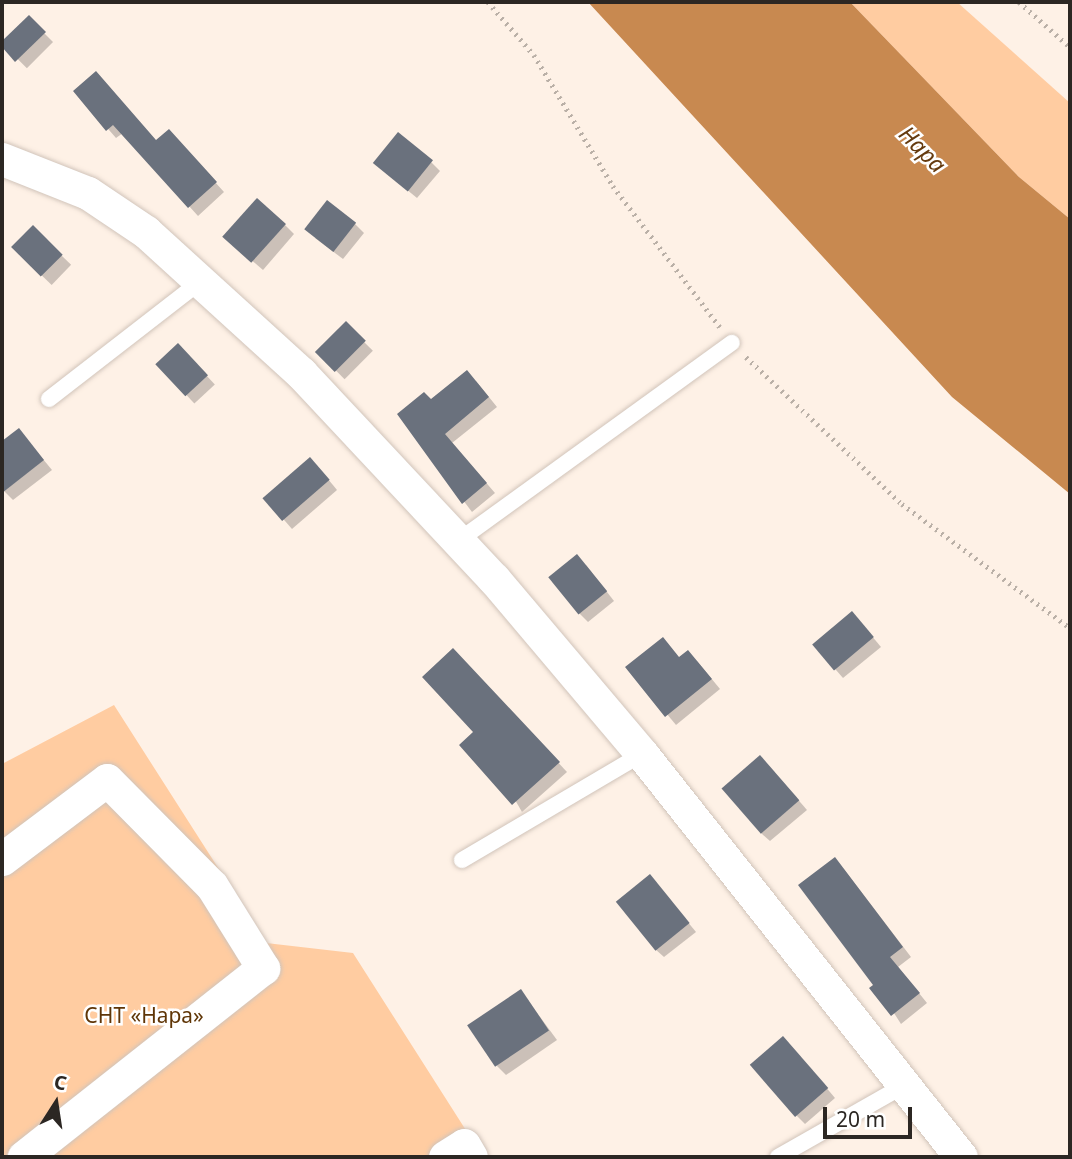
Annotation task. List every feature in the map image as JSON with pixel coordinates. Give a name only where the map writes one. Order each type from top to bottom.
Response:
[{"type":"street","points":[[2,159],[88,192],[146,232],[301,373],[458,541],[642,754],[961,1157]]},
{"type":"street","points":[[2,859],[107,780],[212,886],[263,968],[24,1157]]},
{"type":"street","points":[[445,1157],[464,1145],[471,1157]]},
{"type":"lane","points":[[49,399],[201,281]]},
{"type":"lane","points":[[458,541],[732,343]]},
{"type":"lane","points":[[462,860],[642,754]]},
{"type":"lane","points":[[778,1157],[905,1085]]},
{"type":"path","points":[[488,2],[534,55],[613,186],[732,343],[902,504],[1070,628]]},
{"type":"path","points":[[1018,2],[1070,47]]},
{"type":"green space","points":[[850,2],[957,2],[1070,103],[1070,219],[1019,177]]},
{"type":"green space","name":"СНТ «Нара»","points":[[114,705],[266,943],[353,953],[483,1157],[2,1157],[2,764]]},
{"type":"water","name":"Нара","points":[[588,2],[850,2],[1019,177],[1070,219],[1070,494],[952,397]]},
{"type":"building","points":[[29,15],[46,32],[15,62],[2,47],[2,41]]},
{"type":"building","points":[[96,71],[156,140],[169,129],[217,182],[188,208],[113,125],[106,131],[73,91]]},
{"type":"building","points":[[398,132],[433,160],[408,191],[373,163]]},
{"type":"building","points":[[257,198],[286,224],[251,263],[222,237]]},
{"type":"building","points":[[327,200],[356,223],[333,252],[304,229]]},
{"type":"building","points":[[33,225],[63,255],[41,277],[11,247]]},
{"type":"building","points":[[346,321],[366,341],[335,372],[315,352]]},
{"type":"building","points":[[178,343],[208,375],[185,396],[155,364]]},
{"type":"building","points":[[467,370],[489,397],[445,434],[487,483],[462,504],[397,414],[424,392],[431,399]]},
{"type":"building","points":[[19,428],[44,460],[2,493],[2,441]]},
{"type":"building","points":[[310,457],[330,480],[282,521],[262,498]]},
{"type":"building","points":[[577,554],[607,591],[578,615],[548,577]]},
{"type":"building","points":[[852,611],[874,637],[834,670],[812,644]]},
{"type":"building","points":[[663,637],[679,657],[688,650],[712,679],[665,717],[625,667]]},
{"type":"building","points":[[453,648],[560,762],[512,805],[459,745],[473,732],[422,677]]},
{"type":"building","points":[[760,755],[799,800],[761,834],[722,788]]},
{"type":"building","points":[[835,857],[903,947],[890,957],[920,993],[891,1016],[869,988],[873,985],[798,885]]},
{"type":"building","points":[[650,874],[690,923],[655,951],[616,902]]},
{"type":"building","points":[[521,989],[549,1030],[495,1067],[467,1025]]},
{"type":"building","points":[[783,1036],[828,1088],[795,1117],[750,1065]]}]
